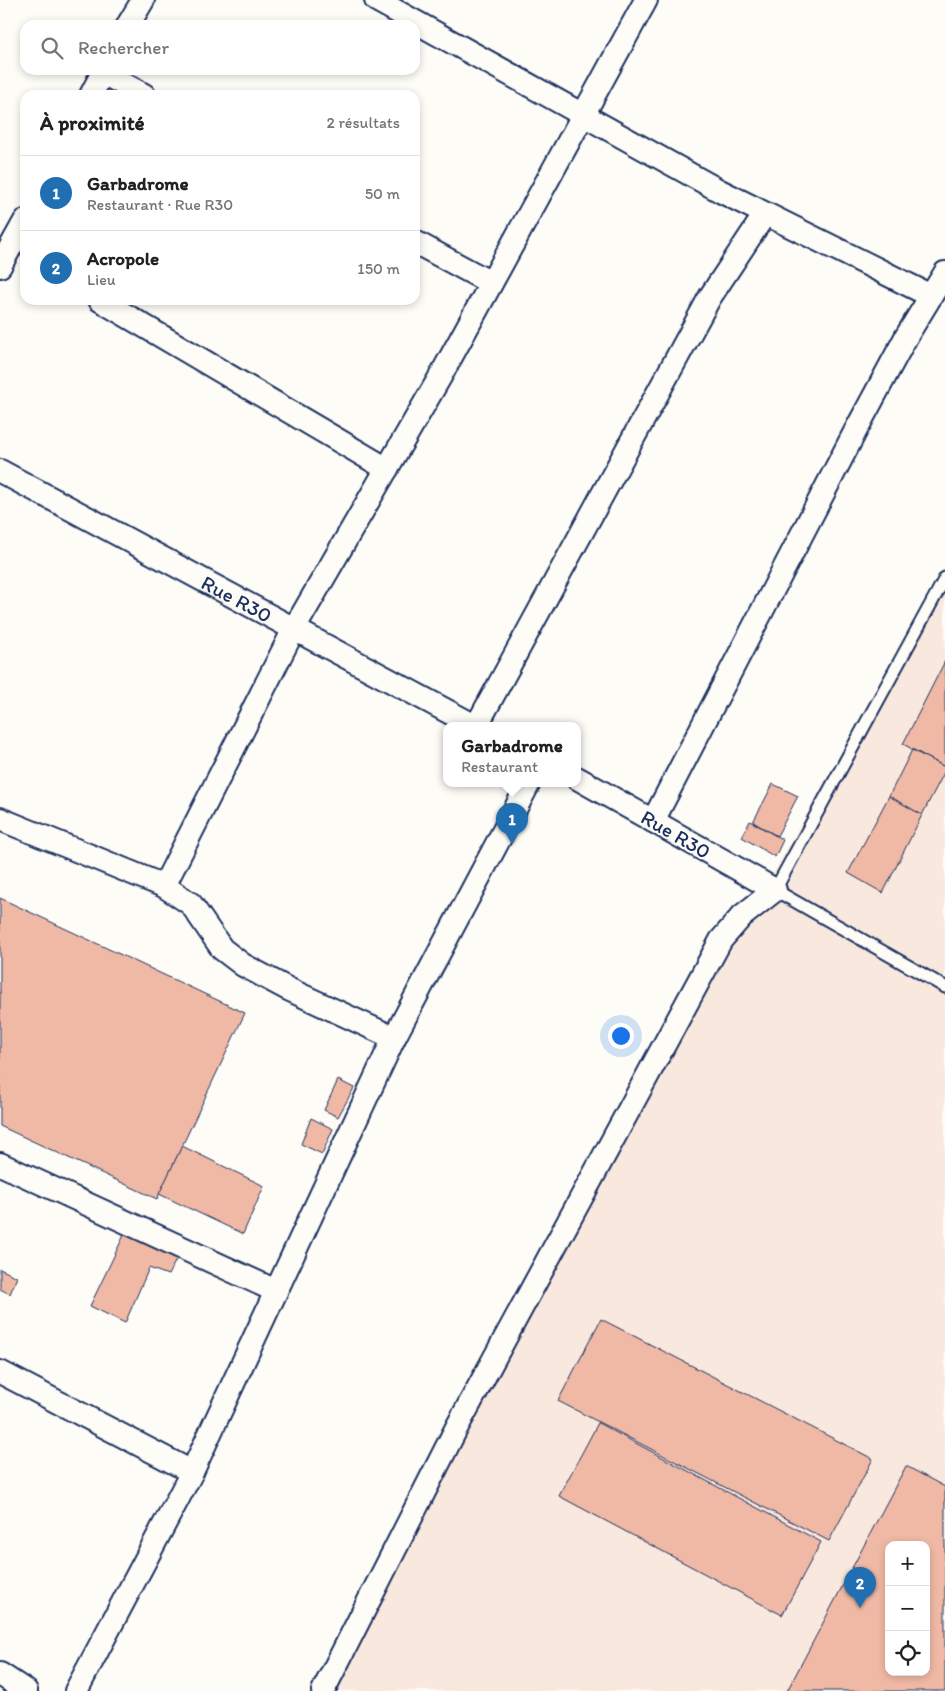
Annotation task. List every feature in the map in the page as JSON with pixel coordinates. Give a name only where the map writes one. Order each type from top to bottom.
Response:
[{"type":"street","points":[[131,20],[143,0]]},
{"type":"street","points":[[376,0],[412,20]]},
{"type":"street","points":[[164,886],[294,629],[440,377],[646,0]]},
{"type":"street","points":[[420,24],[720,191],[931,296]]},
{"type":"street","points":[[94,90],[102,75]]},
{"type":"street","points":[[111,75],[136,90]]},
{"type":"street","points":[[477,722],[706,305],[765,214]]},
{"type":"street","points":[[12,257],[20,235]]},
{"type":"street","points":[[420,245],[491,283]]},
{"type":"street","points":[[654,820],[856,430],[906,337],[945,273]]},
{"type":"street","points":[[108,305],[387,469]]},
{"type":"street","name":"Rue R30","points":[[0,471],[469,722]]},
{"type":"street","name":"Rue R30","points":[[581,780],[775,890]]},
{"type":"street","points":[[76,1691],[192,1472],[394,1038],[527,787]]},
{"type":"street","points":[[0,819],[164,886],[191,904],[222,949],[243,965],[288,989],[394,1038]]},
{"type":"street","points":[[323,1691],[462,1418],[721,940],[742,916],[775,890]]},
{"type":"street","points":[[0,1164],[276,1290]]},
{"type":"street","points":[[0,1372],[192,1472]]},
{"type":"street","points":[[0,1674],[26,1691]]},
{"type":"lane","points":[[945,578],[775,890],[945,987]]},
{"type":"shaded area","points":[[945,567],[945,1691],[319,1691],[771,878]]},
{"type":"building","points":[[945,661],[945,767],[903,744]]},
{"type":"building","points":[[912,750],[945,767],[945,771],[922,815],[889,796]]},
{"type":"building","points":[[773,784],[798,796],[777,836],[753,822]]},
{"type":"building","points":[[889,796],[922,815],[883,893],[848,873]]},
{"type":"building","points":[[750,821],[783,840],[775,857],[742,837]]},
{"type":"building","points":[[0,898],[245,1013],[157,1199],[0,1126]]},
{"type":"building","points":[[338,1080],[354,1088],[338,1117],[324,1110]]},
{"type":"building","points":[[311,1118],[333,1129],[322,1154],[301,1144]]},
{"type":"building","points":[[182,1146],[264,1186],[243,1234],[159,1194]]},
{"type":"building","points":[[125,1233],[177,1258],[168,1275],[149,1268],[125,1323],[90,1306]]},
{"type":"building","points":[[0,1269],[17,1277],[10,1294],[0,1289]]},
{"type":"building","points":[[601,1319],[873,1459],[829,1541],[558,1401]]},
{"type":"building","points":[[598,1423],[821,1542],[782,1615],[559,1496]]},
{"type":"building","points":[[906,1466],[945,1487],[945,1691],[787,1691]]},
{"type":"place","name":"Garbadrome","points":[[512,844]]},
{"type":"place","name":"Acropole","points":[[860,1608]]}]
